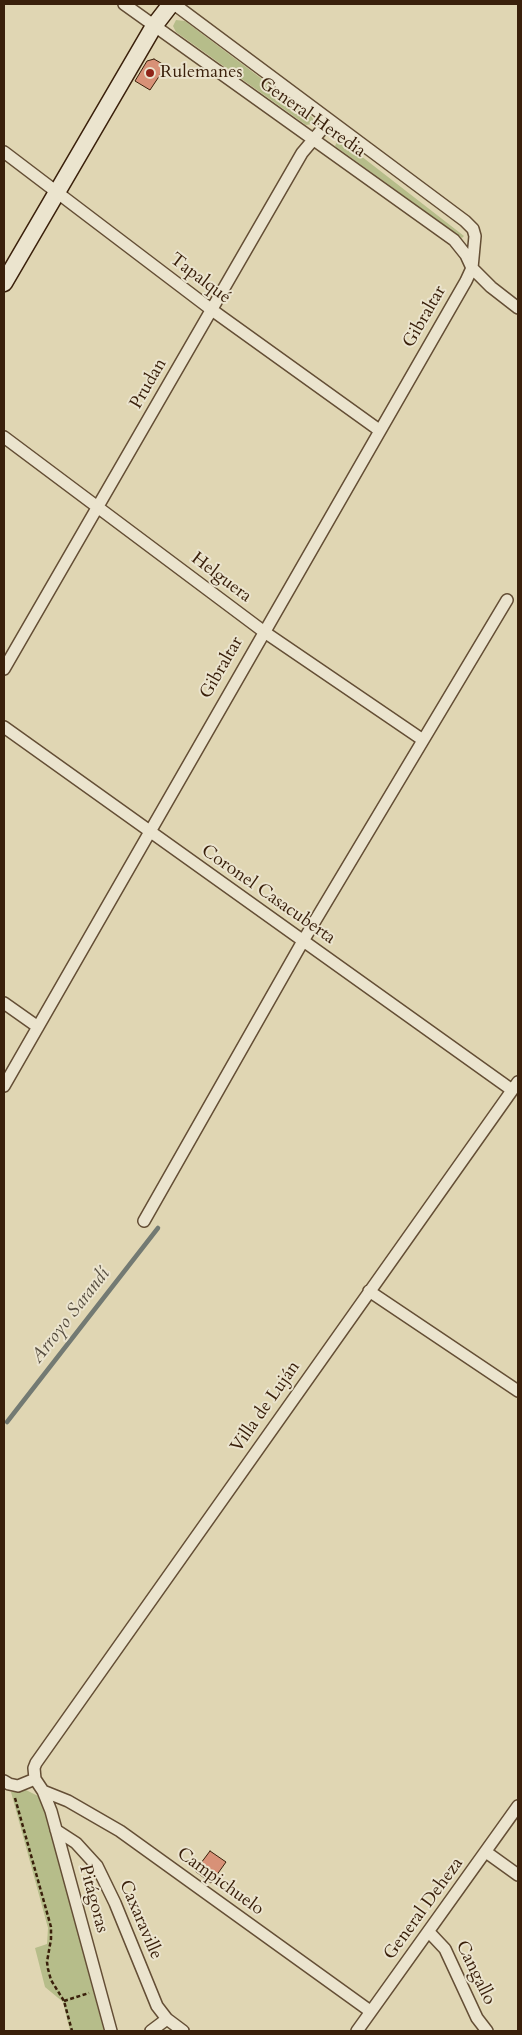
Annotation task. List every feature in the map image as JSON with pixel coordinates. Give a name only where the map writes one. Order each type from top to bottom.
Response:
[{"type":"main road","points":[[4,284],[154,26],[172,4]]},
{"type":"street","name":"General Heredia","points":[[124,4],[454,240],[466,255],[472,268],[491,287],[518,308]]},
{"type":"street","name":"General Heredia","points":[[172,4],[465,221],[473,229],[475,236],[472,268]]},
{"type":"street","name":"Prudan","points":[[4,669],[302,153],[329,121]]},
{"type":"street","name":"Tapalqué","points":[[4,152],[212,310],[379,430]]},
{"type":"street","name":"Gibraltar","points":[[4,1086],[472,268]]},
{"type":"street","name":"Helguera","points":[[4,437],[263,632],[422,740]]},
{"type":"street","points":[[144,1221],[303,941],[507,600]]},
{"type":"street","name":"Coronel Casacuberta","points":[[4,727],[303,941],[515,1086]]},
{"type":"street","points":[[4,1003],[38,1028]]},
{"type":"street","name":"Villa de Luján","points":[[35,1779],[34,1768],[43,1753],[515,1086]]},
{"type":"street","points":[[370,1291],[518,1391]]},
{"type":"street","points":[[4,1781],[18,1786],[35,1779]]},
{"type":"street","name":"Pitágoras","points":[[35,1779],[43,1791],[56,1830],[110,2031]]},
{"type":"street","name":"Campichuelo","points":[[43,1791],[68,1801],[120,1831],[370,2012]]},
{"type":"street","name":"General Deheza","points":[[357,2031],[518,1806]]},
{"type":"street","name":"Caxaraville","points":[[56,1830],[76,1843],[97,1866],[115,1903],[157,2006],[167,2019],[183,2031]]},
{"type":"street","points":[[486,1852],[518,1875]]},
{"type":"street","name":"Cangallo","points":[[429,1932],[445,1949],[477,2018],[487,2031]]},
{"type":"street","points":[[151,2031],[167,2019]]},
{"type":"path","points":[[9,1794],[17,1800],[51,1927],[47,1962],[51,1980],[64,2001],[72,2031]]},
{"type":"path","points":[[64,2001],[99,1989]]},
{"type":"green space","points":[[176,20],[185,21],[311,116],[313,119],[312,124],[306,125],[176,32],[173,26]]},
{"type":"green space","points":[[337,142],[343,142],[464,236],[462,238],[335,146]]},
{"type":"green space","points":[[26,1790],[38,1796],[43,1804],[104,2031],[70,2031],[63,2002],[45,1987],[35,1948],[47,1944],[48,1928],[11,1792]]},
{"type":"building","name":"Rulemanes","points":[[154,59],[166,66],[150,90],[135,81],[147,61]]},
{"type":"building","points":[[210,1851],[226,1862],[211,1883],[195,1871]]},
{"type":"waterway","name":"Arroyo Sarandí","points":[[7,1422],[158,1228]]},
{"type":"place","name":"Rulemanes","points":[[150,73]]}]
